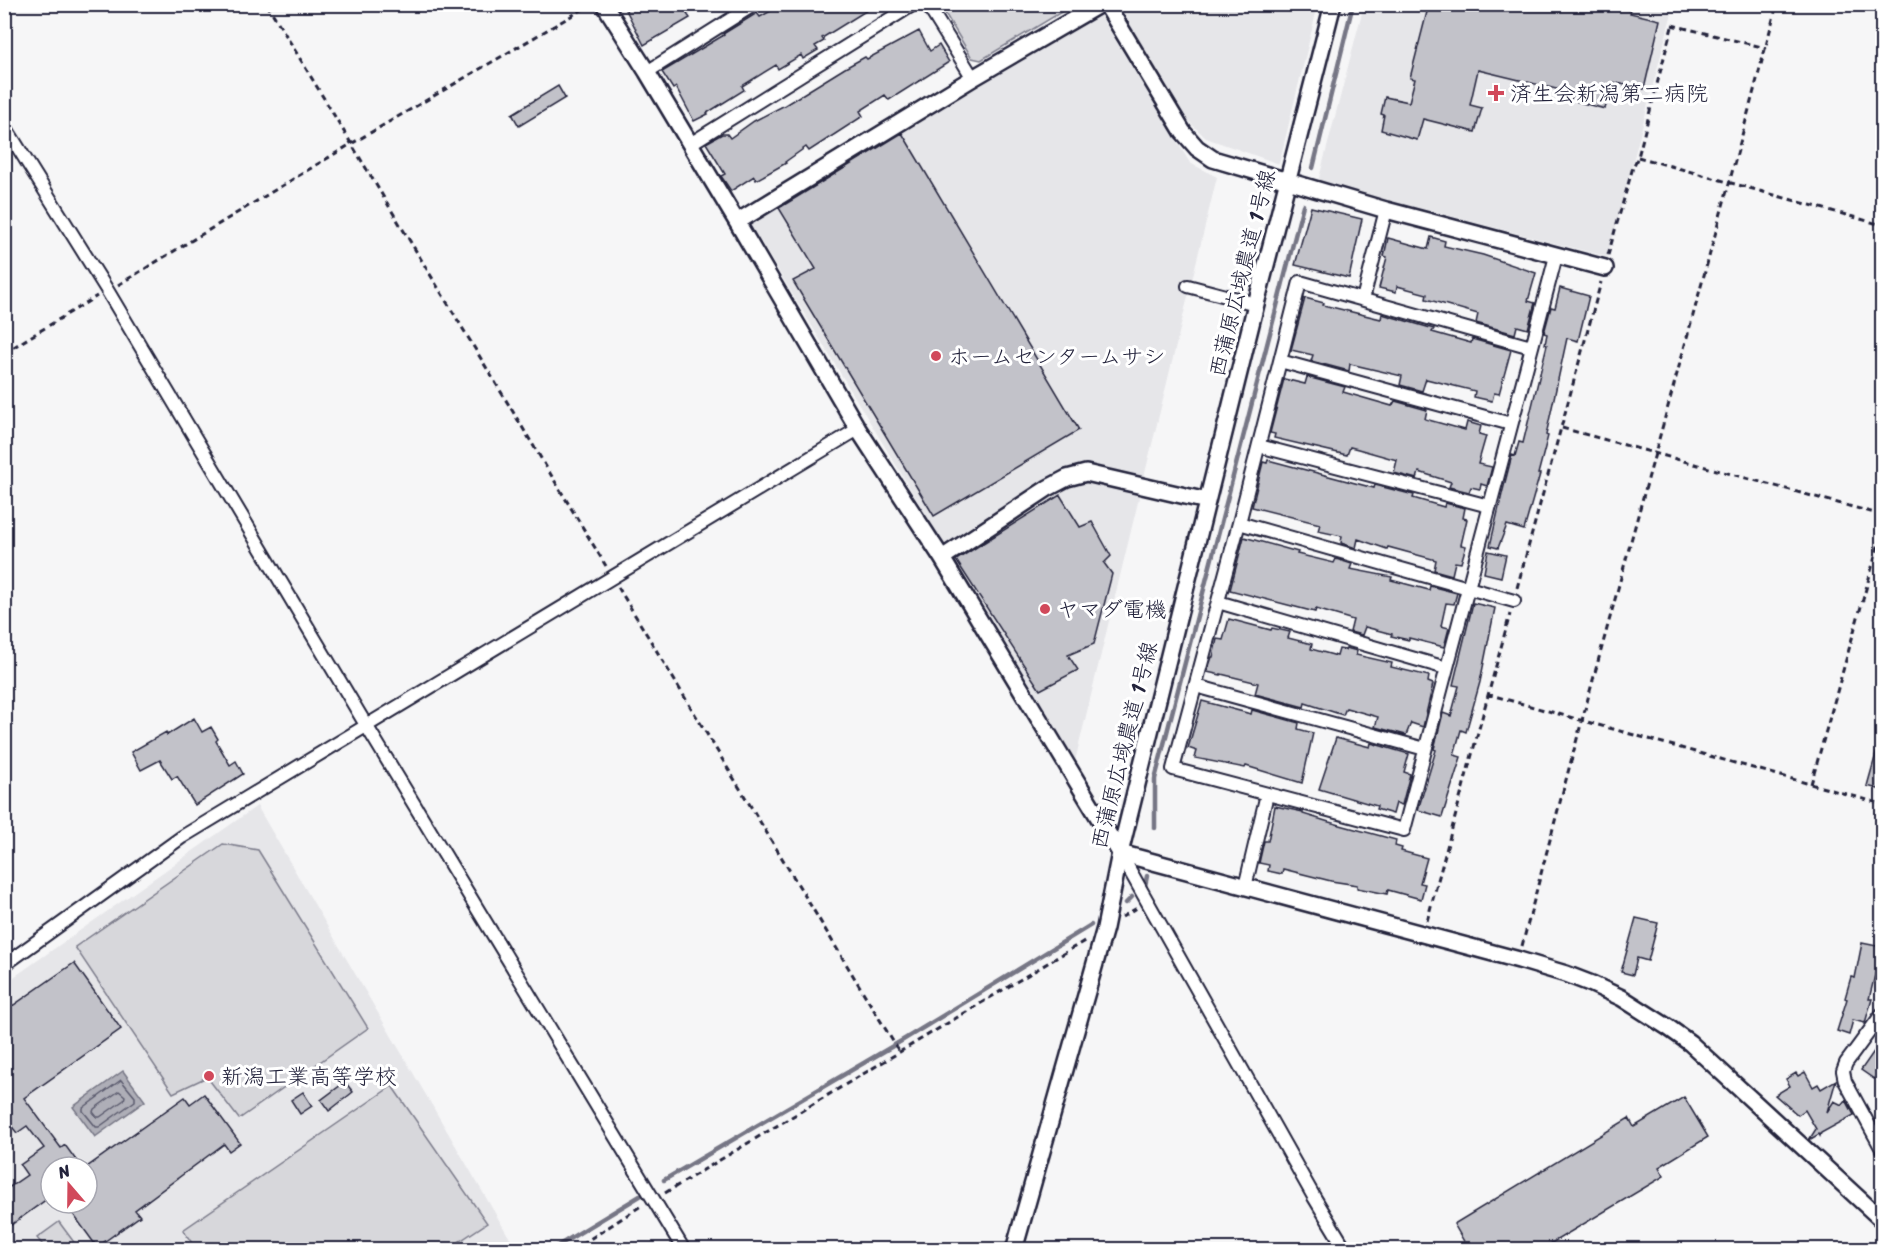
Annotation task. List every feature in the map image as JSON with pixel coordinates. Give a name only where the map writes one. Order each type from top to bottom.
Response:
[{"type":"street","points":[[603,4],[647,72],[858,429],[942,558],[1120,854],[1346,1250]]},
{"type":"street","points":[[647,72],[754,4]]},
{"type":"street","points":[[690,144],[914,4]]},
{"type":"street","points":[[927,4],[972,78]]},
{"type":"street","points":[[737,222],[972,78],[1100,4]]},
{"type":"street","points":[[1106,4],[1183,132],[1197,148],[1213,159],[1386,210],[1605,268]]},
{"type":"street","name":"西蒲原広域農道 1号線","points":[[1014,1250],[1105,928],[1120,854],[1207,501],[1333,4]]},
{"type":"street","points":[[4,125],[107,290],[366,725],[684,1250]]},
{"type":"street","points":[[1363,299],[1386,210]]},
{"type":"street","points":[[1532,347],[1300,282],[1173,769],[1404,830],[1467,588],[1532,347],[1556,256]]},
{"type":"street","points":[[1188,286],[1256,304]]},
{"type":"street","points":[[1280,361],[1511,424]]},
{"type":"street","points":[[4,965],[182,837],[858,429]]},
{"type":"street","points":[[1259,446],[1489,506]]},
{"type":"street","points":[[942,558],[1048,488],[1067,478],[1086,473],[1207,501]]},
{"type":"street","points":[[1239,523],[1514,601]]},
{"type":"street","points":[[1218,602],[1446,668]]},
{"type":"street","points":[[1196,686],[1425,749]]},
{"type":"street","points":[[1245,887],[1268,794]]},
{"type":"street","points":[[1120,854],[1519,960],[1566,974],[1622,998],[1690,1043],[1882,1220]]},
{"type":"street","points":[[1882,1014],[1846,1063],[1843,1071],[1845,1082],[1882,1149]]},
{"type":"path","points":[[267,4],[900,1053]]},
{"type":"path","points":[[4,353],[351,144],[592,4]]},
{"type":"path","points":[[1519,960],[1582,719],[1777,4]]},
{"type":"path","points":[[1423,934],[1487,694],[1633,167],[1638,157],[1672,24],[1766,48]]},
{"type":"path","points":[[1638,157],[1882,225]]},
{"type":"path","points":[[1562,428],[1882,516]]},
{"type":"path","points":[[1811,784],[1882,532]]},
{"type":"path","points":[[1487,694],[1882,804]]},
{"type":"path","points":[[573,1250],[644,1204],[900,1053],[1146,903]]},
{"type":"shaded area","points":[[940,5],[1073,5],[981,60],[972,58]]},
{"type":"shaded area","points":[[1115,5],[1318,5],[1279,164],[1206,138],[1181,114]]},
{"type":"shaded area","name":"済生会新潟第二病院","points":[[1364,5],[1674,5],[1608,257],[1318,182]]},
{"type":"shaded area","points":[[1100,15],[1190,163],[1217,177],[1075,761],[750,224],[777,205]]},
{"type":"shaded area","name":"新潟工業高等学校","points":[[257,806],[516,1249],[5,1249],[4,984]]},
{"type":"shaded area","points":[[223,844],[258,850],[368,1028],[239,1119],[207,1077],[173,1093],[75,947]]},
{"type":"shaded area","points":[[392,1086],[487,1223],[448,1249],[196,1249],[183,1230]]},
{"type":"shaded area","points":[[59,1222],[79,1249],[46,1249],[37,1238]]},
{"type":"water","points":[[123,1071],[145,1101],[95,1137],[73,1107]]},
{"type":"building","points":[[623,4],[703,4],[687,14],[690,18],[644,45]]},
{"type":"building","points":[[783,4],[877,4],[822,38],[824,41],[815,46],[818,50],[803,59],[801,55],[778,69],[776,65],[742,86],[744,90],[694,121],[676,87],[673,89],[662,72],[757,13],[760,17]]},
{"type":"building","points":[[1429,4],[1616,4],[1631,8],[1630,13],[1660,20],[1644,89],[1612,82],[1605,109],[1571,100],[1573,93],[1478,70],[1470,105],[1482,108],[1475,132],[1423,119],[1417,140],[1381,130],[1384,115],[1381,114],[1385,97],[1409,102],[1415,79],[1410,78]]},
{"type":"building","points":[[919,31],[930,51],[939,45],[949,62],[889,100],[885,95],[860,111],[863,116],[809,151],[806,147],[786,163],[756,180],[754,176],[731,191],[721,176],[725,174],[706,143],[722,134],[727,134],[730,138],[754,121],[845,68]]},
{"type":"building","points":[[558,86],[565,98],[519,126],[512,114]]},
{"type":"building","name":"ホームセンタームサシ","points":[[902,133],[1079,430],[934,516],[793,281],[816,269],[779,208]]},
{"type":"building","points":[[1311,207],[1362,219],[1349,278],[1295,265]]},
{"type":"building","points":[[1431,237],[1445,241],[1444,246],[1483,255],[1536,273],[1528,301],[1535,303],[1528,329],[1517,326],[1515,334],[1476,323],[1478,314],[1426,299],[1427,294],[1397,286],[1396,292],[1379,288],[1387,257],[1384,256],[1388,238],[1428,249]]},
{"type":"building","points":[[1560,288],[1589,296],[1578,341],[1567,338],[1546,435],[1548,436],[1538,474],[1540,474],[1524,530],[1507,525],[1498,548],[1490,546],[1512,455],[1515,456],[1519,442],[1523,443],[1547,345],[1545,344],[1547,334],[1544,333],[1551,307],[1555,308]]},
{"type":"building","points":[[1305,298],[1324,303],[1323,305],[1381,319],[1382,314],[1434,329],[1432,332],[1471,343],[1472,339],[1511,350],[1499,394],[1494,393],[1492,401],[1474,397],[1475,391],[1426,379],[1422,391],[1400,385],[1402,376],[1350,364],[1349,371],[1311,361],[1313,355],[1291,350]]},
{"type":"building","points":[[1307,377],[1345,387],[1343,392],[1392,406],[1395,401],[1427,410],[1425,419],[1465,430],[1467,422],[1481,426],[1479,434],[1486,436],[1478,464],[1492,467],[1487,486],[1481,484],[1480,489],[1471,487],[1469,492],[1449,487],[1451,482],[1419,472],[1417,479],[1394,473],[1397,460],[1358,449],[1350,447],[1347,455],[1274,438],[1275,434],[1270,433],[1284,379],[1305,384]]},
{"type":"building","points":[[1268,460],[1374,488],[1375,485],[1414,495],[1413,498],[1444,507],[1445,503],[1465,508],[1463,518],[1467,519],[1461,545],[1466,546],[1461,563],[1455,562],[1452,575],[1434,570],[1436,560],[1388,547],[1387,549],[1358,539],[1356,548],[1341,543],[1342,536],[1318,531],[1320,524],[1252,507],[1263,462],[1267,463]]},
{"type":"building","name":"ヤマダ電機","points":[[1060,495],[1080,527],[1092,522],[1111,556],[1104,563],[1112,574],[1094,644],[1068,655],[1078,670],[1040,690],[956,560]]},
{"type":"building","points":[[1244,537],[1334,563],[1336,559],[1352,564],[1350,569],[1392,577],[1391,580],[1429,590],[1430,586],[1457,593],[1454,604],[1446,603],[1441,626],[1449,628],[1444,647],[1391,636],[1392,634],[1365,627],[1362,635],[1350,632],[1353,620],[1316,609],[1315,612],[1230,590]]},
{"type":"building","points":[[1488,551],[1506,555],[1501,577],[1484,573]]},
{"type":"building","points":[[1473,603],[1495,608],[1480,682],[1466,732],[1461,730],[1454,755],[1461,757],[1442,817],[1418,810],[1436,750],[1434,749],[1443,713],[1451,716],[1459,686],[1453,685]]},
{"type":"building","points":[[1229,619],[1271,630],[1272,628],[1290,632],[1288,638],[1312,644],[1311,649],[1337,656],[1339,649],[1345,650],[1346,648],[1357,651],[1356,655],[1392,663],[1391,667],[1429,676],[1428,682],[1433,684],[1423,727],[1411,723],[1406,735],[1375,727],[1378,717],[1346,708],[1343,715],[1305,703],[1304,707],[1255,694],[1258,683],[1207,672],[1217,639],[1223,640]]},
{"type":"building","points":[[1202,701],[1251,714],[1252,710],[1299,723],[1298,729],[1313,733],[1302,783],[1246,766],[1245,768],[1195,758],[1197,751],[1188,748]]},
{"type":"building","points":[[194,718],[202,732],[211,727],[230,765],[236,761],[243,774],[195,805],[177,776],[172,779],[160,760],[141,770],[131,752],[166,732],[167,735]]},
{"type":"building","points":[[1336,738],[1370,747],[1371,743],[1409,754],[1404,772],[1410,774],[1402,805],[1396,803],[1393,814],[1376,809],[1377,806],[1319,789]]},
{"type":"building","points":[[1879,743],[1882,743],[1882,790],[1867,786]]},
{"type":"building","points":[[1275,806],[1396,840],[1395,846],[1402,848],[1401,851],[1427,858],[1420,883],[1425,884],[1421,899],[1388,890],[1387,894],[1357,888],[1357,885],[1283,869],[1282,874],[1268,871],[1269,865],[1259,863],[1264,841],[1268,841]]},
{"type":"building","points":[[1636,918],[1658,923],[1648,961],[1637,958],[1633,975],[1621,972]]},
{"type":"building","points":[[1862,943],[1882,947],[1865,1023],[1853,1020],[1849,1035],[1837,1031],[1851,977],[1855,978]]},
{"type":"building","points":[[74,963],[121,1029],[24,1098],[61,1148],[65,1145],[72,1155],[39,1155],[39,1205],[4,1230],[4,1191],[27,1175],[20,1165],[44,1148],[27,1126],[17,1133],[4,1117],[4,1012]]},
{"type":"building","points":[[1882,1040],[1882,1067],[1874,1079],[1861,1070]]},
{"type":"building","points":[[1805,1072],[1813,1087],[1818,1084],[1821,1089],[1836,1080],[1827,1112],[1834,1101],[1842,1105],[1846,1100],[1854,1115],[1821,1133],[1820,1136],[1819,1134],[1809,1140],[1816,1129],[1805,1110],[1798,1115],[1775,1095],[1790,1086],[1786,1079],[1796,1073],[1798,1076]]},
{"type":"building","points":[[345,1082],[353,1092],[329,1111],[321,1100]]},
{"type":"building","points":[[303,1092],[312,1106],[300,1114],[291,1100]]},
{"type":"building","points":[[204,1094],[240,1143],[229,1151],[224,1144],[135,1210],[140,1216],[97,1247],[74,1215],[99,1215],[99,1158],[185,1097],[190,1104]]},
{"type":"building","points":[[1684,1097],[1708,1137],[1659,1167],[1664,1176],[1540,1250],[1469,1250],[1454,1224],[1629,1118],[1634,1127]]},
{"type":"waterway","points":[[1313,168],[1353,4]]},
{"type":"waterway","points":[[1155,828],[1155,779],[1303,205]]},
{"type":"waterway","points":[[1145,886],[1147,876]]},
{"type":"waterway","points":[[1126,903],[1132,897]]},
{"type":"waterway","points":[[664,1180],[903,1040],[1091,925]]},
{"type":"waterway","points":[[551,1250],[640,1196]]},
{"type":"place","name":"済生会新潟第二病院","points":[[1496,93]]},
{"type":"place","name":"ホームセンタームサシ","points":[[936,356]]},
{"type":"place","name":"ヤマダ電機","points":[[1045,609]]},
{"type":"place","name":"新潟工業高等学校","points":[[209,1076]]}]
